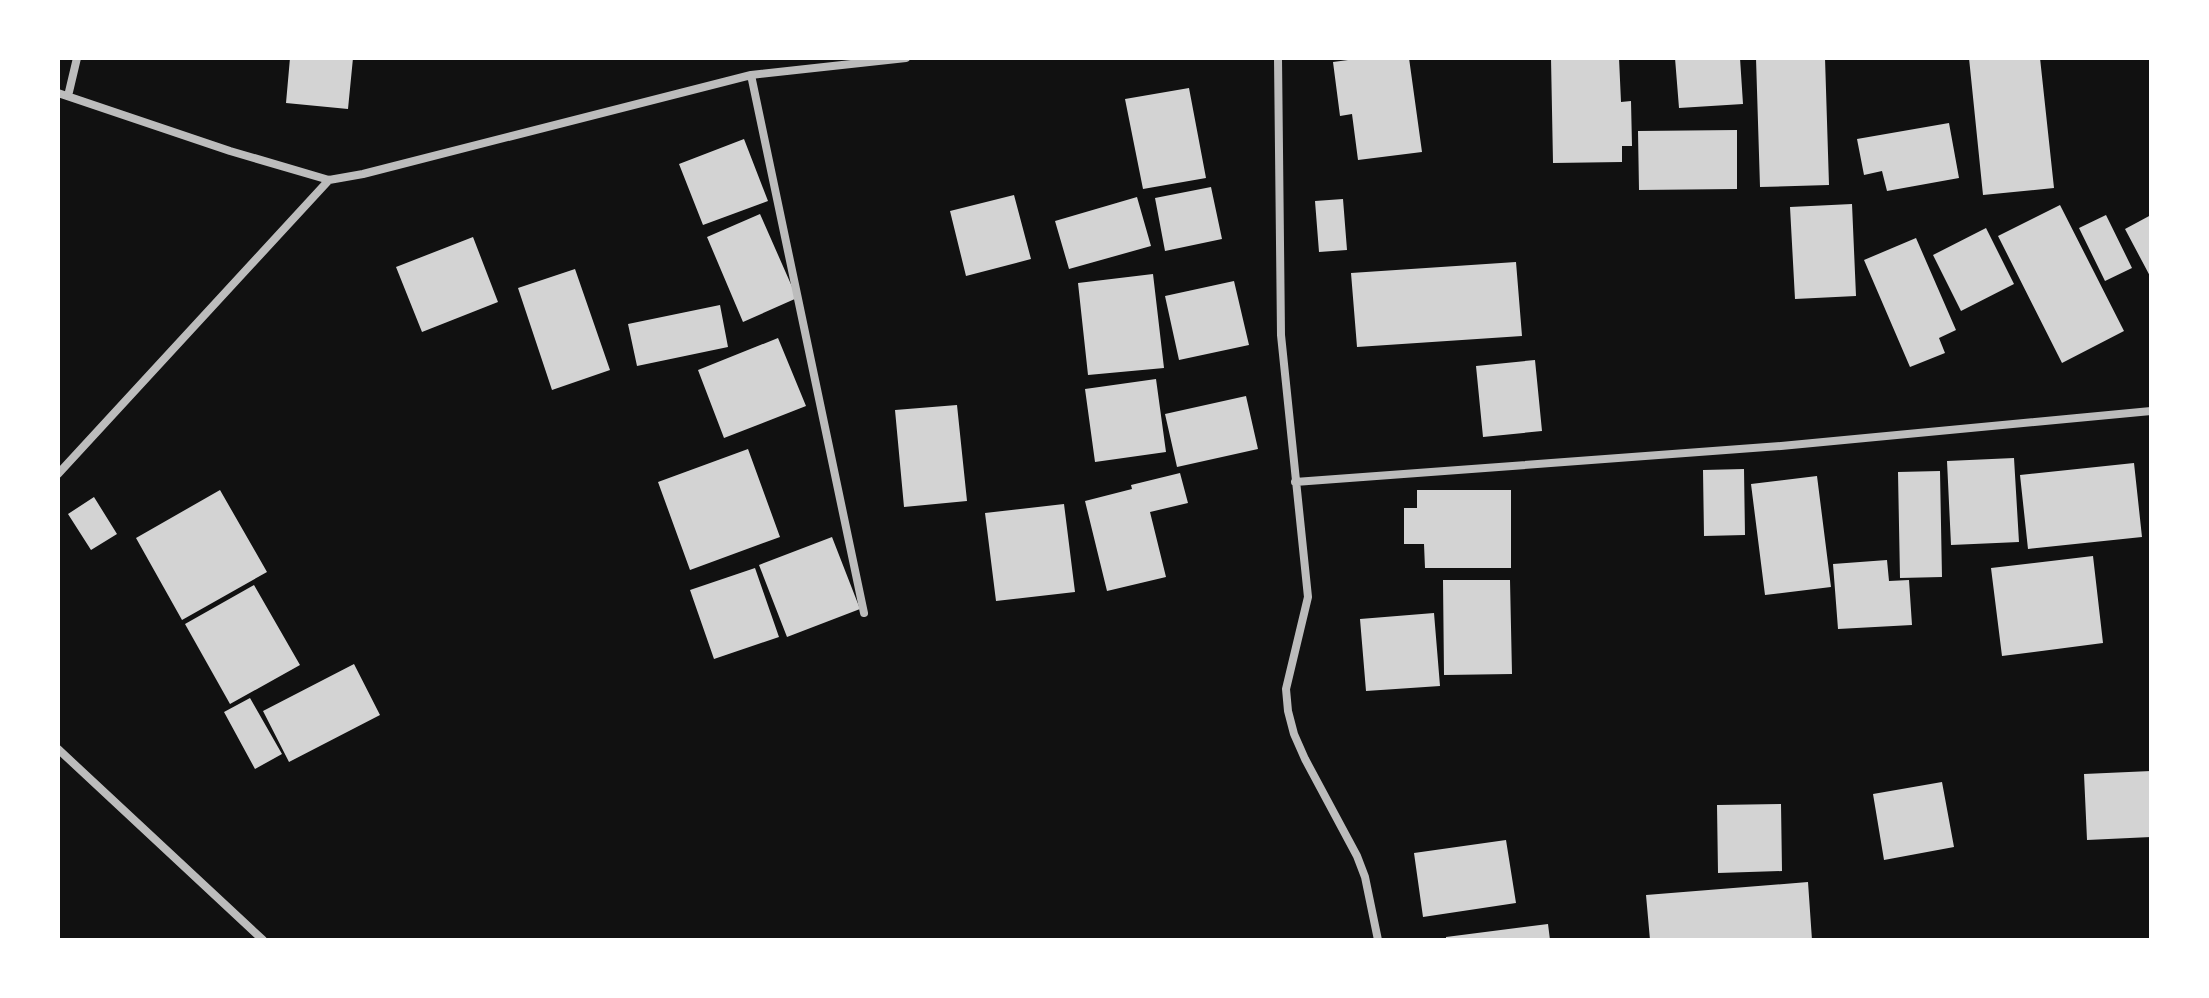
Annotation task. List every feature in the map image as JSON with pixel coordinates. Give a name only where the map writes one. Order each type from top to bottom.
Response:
[{"type":"street","points":[[77,58],[63,95],[230,151],[329,180],[751,75],[906,58]]},
{"type":"street","points":[[1278,58],[1281,335],[1308,597],[1286,689],[1288,711],[1305,759],[1357,856],[1365,877],[1378,940]]},
{"type":"street","points":[[751,75],[864,613]]},
{"type":"street","points":[[58,474],[329,180]]},
{"type":"street","points":[[1295,482],[1781,446],[2151,411]]},
{"type":"street","points":[[58,749],[263,940]]},
{"type":"building","points":[[290,58],[353,58],[348,109],[286,103]]},
{"type":"building","points":[[1363,58],[1409,58],[1422,152],[1358,160],[1352,114],[1340,116],[1333,62]]},
{"type":"building","points":[[1551,58],[1619,58],[1621,102],[1631,101],[1632,146],[1622,146],[1622,162],[1553,163]]},
{"type":"building","points":[[1675,58],[1740,58],[1743,104],[1679,108]]},
{"type":"building","points":[[1756,58],[1825,58],[1829,185],[1760,187]]},
{"type":"building","points":[[1969,58],[2040,58],[2054,188],[1983,195]]},
{"type":"building","points":[[1189,88],[1206,178],[1143,189],[1125,99]]},
{"type":"building","points":[[1949,123],[1959,178],[1887,191],[1882,171],[1864,175],[1857,139]]},
{"type":"building","points":[[1737,130],[1737,189],[1639,190],[1638,131]]},
{"type":"building","points":[[744,139],[768,201],[703,225],[679,164]]},
{"type":"building","points":[[1211,187],[1222,239],[1165,251],[1155,198]]},
{"type":"building","points":[[1014,195],[1031,259],[966,276],[950,211]]},
{"type":"building","points":[[1137,197],[1151,246],[1069,269],[1055,221]]},
{"type":"building","points":[[1343,199],[1347,250],[1319,252],[1315,201]]},
{"type":"building","points":[[1852,204],[1856,296],[1795,299],[1790,207]]},
{"type":"building","points":[[2060,205],[2124,331],[2062,363],[1998,236]]},
{"type":"building","points":[[760,214],[797,298],[743,322],[707,237]]},
{"type":"building","points":[[2106,215],[2132,268],[2105,281],[2079,228]]},
{"type":"building","points":[[2151,215],[2151,278],[2125,229]]},
{"type":"building","points":[[1986,228],[2014,284],[1961,311],[1933,255]]},
{"type":"building","points":[[473,237],[498,302],[422,332],[396,267]]},
{"type":"building","points":[[1916,238],[1956,330],[1939,338],[1945,353],[1910,367],[1864,260]]},
{"type":"building","points":[[1516,262],[1522,336],[1357,347],[1351,273]]},
{"type":"building","points":[[575,269],[610,370],[552,390],[518,288]]},
{"type":"building","points":[[1153,274],[1164,368],[1088,375],[1078,283]]},
{"type":"building","points":[[1234,281],[1249,345],[1179,360],[1165,296]]},
{"type":"building","points":[[720,305],[728,347],[637,366],[628,324]]},
{"type":"building","points":[[778,338],[806,406],[724,438],[698,370]]},
{"type":"building","points":[[1535,360],[1542,431],[1483,437],[1476,366]]},
{"type":"building","points":[[1156,379],[1166,452],[1095,462],[1085,389]]},
{"type":"building","points":[[1246,396],[1258,449],[1177,467],[1165,414]]},
{"type":"building","points":[[957,405],[967,501],[904,507],[895,410]]},
{"type":"building","points":[[748,449],[780,537],[690,570],[658,482]]},
{"type":"building","points":[[2014,458],[2019,542],[1951,545],[1947,461]]},
{"type":"building","points":[[2134,463],[2142,537],[2028,549],[2020,475]]},
{"type":"building","points":[[1744,469],[1745,535],[1704,536],[1703,470]]},
{"type":"building","points":[[1940,471],[1942,577],[1900,578],[1898,472]]},
{"type":"building","points":[[1180,473],[1188,503],[1150,512],[1166,577],[1107,591],[1085,501]]},
{"type":"building","points":[[1817,476],[1831,587],[1765,595],[1751,484]]},
{"type":"building","points":[[220,490],[267,572],[182,620],[136,538]]},
{"type":"building","points":[[1417,490],[1511,490],[1511,568],[1425,568],[1424,544],[1404,544],[1404,508],[1417,508]]},
{"type":"building","points":[[94,497],[117,534],[91,550],[68,514]]},
{"type":"building","points":[[1064,504],[1075,592],[996,601],[985,513]]},
{"type":"building","points":[[832,537],[860,609],[787,637],[759,565]]},
{"type":"building","points":[[2093,556],[2103,643],[2002,656],[1991,568]]},
{"type":"building","points":[[1887,560],[1889,581],[1909,580],[1912,625],[1838,629],[1833,564]]},
{"type":"building","points":[[755,568],[779,637],[714,659],[690,590]]},
{"type":"building","points":[[1443,580],[1510,580],[1512,674],[1444,675]]},
{"type":"building","points":[[254,585],[300,665],[230,704],[185,624]]},
{"type":"building","points":[[1434,613],[1440,686],[1366,691],[1360,619]]},
{"type":"building","points":[[354,664],[380,715],[289,762],[263,711]]},
{"type":"building","points":[[250,698],[282,754],[255,769],[224,712]]},
{"type":"building","points":[[2151,771],[2151,837],[2087,840],[2084,774]]},
{"type":"building","points":[[1942,782],[1954,847],[1884,860],[1873,794]]},
{"type":"building","points":[[1781,804],[1782,871],[1718,873],[1717,805]]},
{"type":"building","points":[[1506,840],[1516,903],[1423,917],[1414,853]]},
{"type":"building","points":[[1808,882],[1812,940],[1650,940],[1646,895]]},
{"type":"building","points":[[1548,924],[1550,940],[1446,940],[1446,937]]}]
